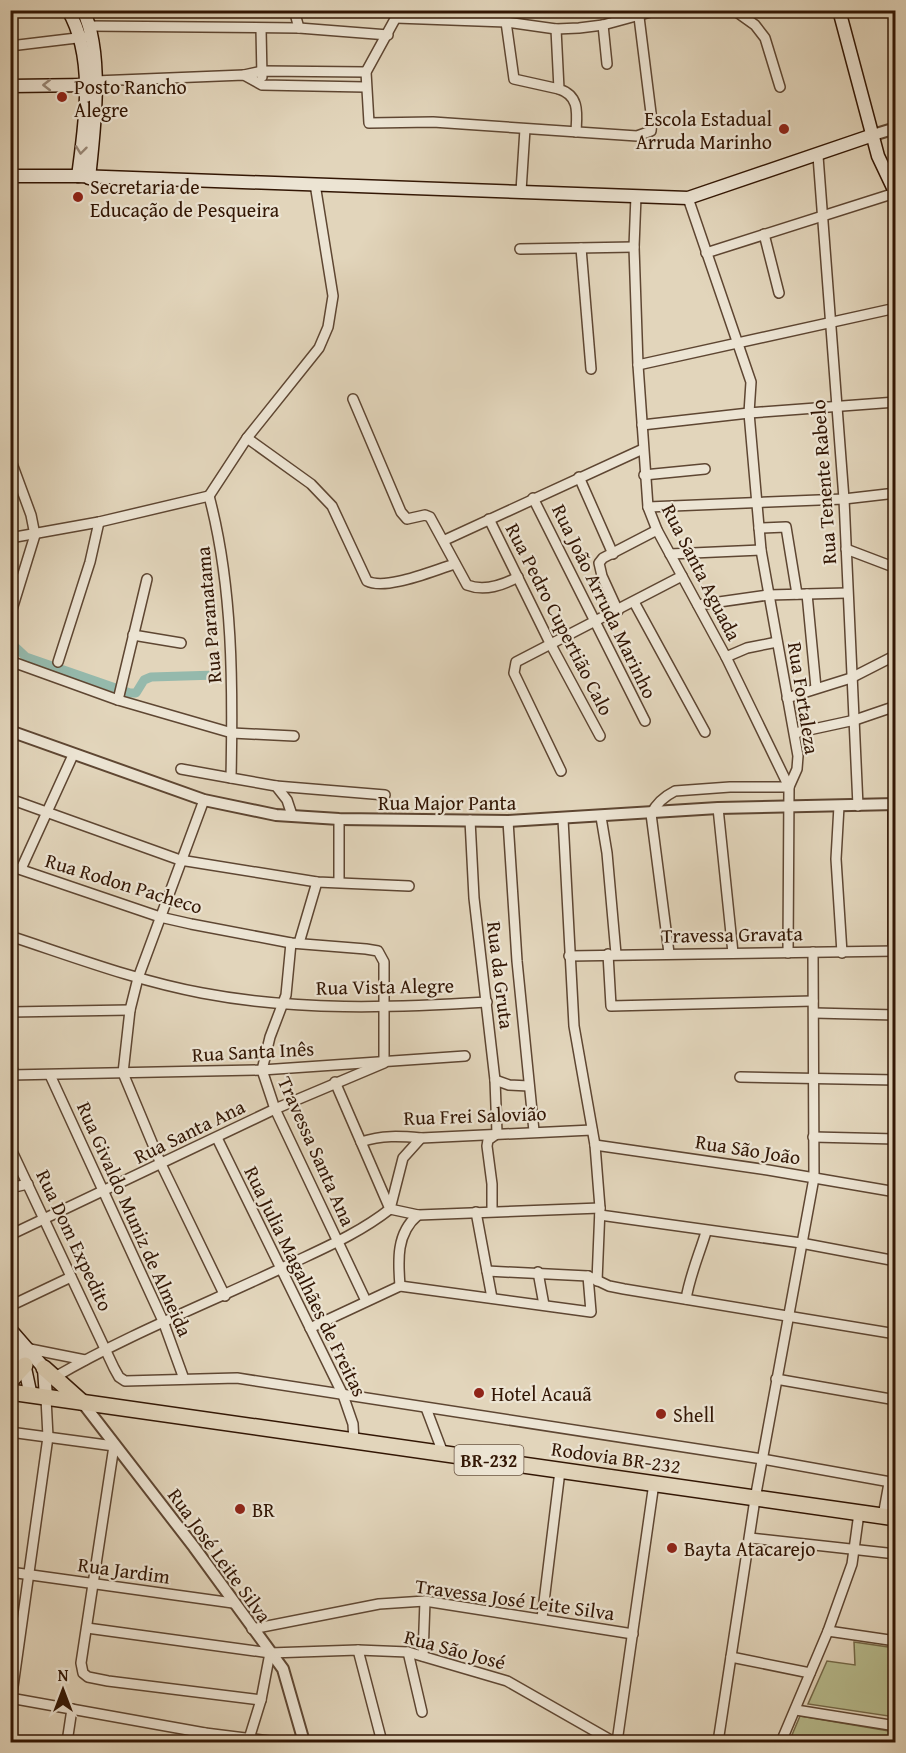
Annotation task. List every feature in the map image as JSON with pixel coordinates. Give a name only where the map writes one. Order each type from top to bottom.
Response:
[{"type":"highway","points":[[10,1381],[22,1354]]},
{"type":"highway","points":[[50,1373],[82,1402]]},
{"type":"highway","name":"BR-232","points":[[10,1392],[82,1402]]},
{"type":"highway","name":"Rodovia BR-232","points":[[82,1402],[889,1517]]},
{"type":"main road","points":[[68,10],[87,33]]},
{"type":"main road","points":[[83,10],[95,122],[84,177]]},
{"type":"main road","points":[[839,10],[878,156],[895,194]]},
{"type":"main road","points":[[10,86],[91,84]]},
{"type":"main road","points":[[10,176],[315,184],[688,198],[818,156],[873,135]]},
{"type":"main road","points":[[10,1329],[19,1339],[22,1354],[39,1397]]},
{"type":"main road","points":[[22,1354],[50,1373],[39,1397]]},
{"type":"street","points":[[294,10],[299,28]]},
{"type":"street","points":[[639,17],[652,122],[651,131],[637,136],[433,122],[369,123],[365,87],[366,72],[398,14],[506,22],[556,29],[603,25],[658,10]]},
{"type":"street","points":[[734,10],[755,25],[765,38],[780,87]]},
{"type":"street","points":[[506,22],[513,79],[570,93],[575,99],[577,110],[576,132]]},
{"type":"street","points":[[603,25],[607,64]]},
{"type":"street","points":[[261,28],[262,85]]},
{"type":"street","points":[[10,46],[87,33],[299,28],[388,35]]},
{"type":"street","points":[[556,29],[559,89]]},
{"type":"street","points":[[91,84],[244,75],[262,71],[366,72]]},
{"type":"street","points":[[244,75],[262,85],[365,87]]},
{"type":"street","points":[[873,135],[896,128]]},
{"type":"street","points":[[521,191],[525,129]]},
{"type":"street","name":"Rua Tenente Rabelo","points":[[818,156],[844,499],[858,806]]},
{"type":"street","points":[[10,538],[99,522],[209,496],[248,438],[319,348],[328,327],[333,296],[315,184]]},
{"type":"street","points":[[706,253],[895,194]]},
{"type":"street","name":"Rua Santa Aguada","points":[[636,196],[634,247],[638,364],[648,507],[657,531],[726,657],[789,787]]},
{"type":"street","name":"Rua Fortaleza","points":[[688,198],[740,344],[751,382],[749,413],[761,550],[795,733],[797,768],[789,787]]},
{"type":"street","points":[[764,234],[779,293]]},
{"type":"street","points":[[520,249],[634,247]]},
{"type":"street","points":[[580,248],[591,369]]},
{"type":"street","points":[[638,364],[740,344],[896,308]]},
{"type":"street","points":[[353,399],[401,512],[407,519],[425,515],[430,517],[445,540],[454,564],[467,585],[480,589],[518,577]]},
{"type":"street","points":[[642,425],[749,413],[896,402]]},
{"type":"street","points":[[248,438],[310,484],[332,506],[367,581],[378,584],[392,583],[454,564]]},
{"type":"street","points":[[445,540],[643,449]]},
{"type":"street","points":[[10,458],[36,535],[10,616]]},
{"type":"street","points":[[644,475],[705,469]]},
{"type":"street","points":[[579,477],[608,556]]},
{"type":"street","points":[[648,507],[844,499],[896,493]]},
{"type":"street","name":"Rua Paranatama","points":[[209,496],[220,544],[231,657],[231,778]]},
{"type":"street","name":"Rua João Arruda Marinho","points":[[533,498],[593,622],[645,721]]},
{"type":"street","name":"Rua Pedro Cupertião Calo","points":[[489,519],[550,645],[600,736]]},
{"type":"street","points":[[58,663],[90,562],[99,522]]},
{"type":"street","points":[[759,528],[786,527],[797,594]]},
{"type":"street","points":[[618,611],[599,570],[599,562],[657,531]]},
{"type":"street","points":[[846,549],[896,568]]},
{"type":"street","points":[[670,554],[761,550]]},
{"type":"street","points":[[561,771],[514,673],[516,662],[682,576]]},
{"type":"street","points":[[119,693],[147,579]]},
{"type":"street","points":[[698,605],[768,595],[847,592]]},
{"type":"street","points":[[807,594],[816,688]]},
{"type":"street","points":[[634,602],[705,732]]},
{"type":"street","points":[[133,634],[181,643]]},
{"type":"street","points":[[726,657],[747,648],[777,642]]},
{"type":"street","points":[[787,698],[851,678],[896,655]]},
{"type":"street","points":[[10,661],[119,693],[232,733],[294,736]]},
{"type":"street","points":[[795,733],[855,720],[896,706]]},
{"type":"street","name":"Rua Major Panta","points":[[10,731],[204,800],[239,808],[339,819],[508,821],[651,814],[718,808],[894,804]]},
{"type":"street","points":[[21,869],[73,754]]},
{"type":"street","points":[[181,769],[276,786],[385,795]]},
{"type":"street","points":[[276,786],[287,800],[292,815]]},
{"type":"street","points":[[669,953],[651,814],[667,795],[675,791],[730,787],[789,787],[787,806],[788,953]]},
{"type":"street","points":[[10,799],[180,860],[317,882],[410,886]]},
{"type":"street","points":[[204,800],[138,978],[129,1010],[123,1073],[161,1164],[225,1296]]},
{"type":"street","points":[[894,804],[894,951]]},
{"type":"street","points":[[839,806],[836,859],[842,953]]},
{"type":"street","points":[[718,808],[733,953]]},
{"type":"street","points":[[601,817],[607,853],[612,954],[611,1006],[813,1001]]},
{"type":"street","points":[[339,819],[339,882]]},
{"type":"street","points":[[310,1328],[400,1286],[591,1312],[592,1278],[600,1212],[595,1145],[574,1026],[563,819]]},
{"type":"street","name":"Rua da Gruta","points":[[470,820],[475,908],[495,1080],[497,1133]]},
{"type":"street","points":[[508,821],[534,1131]]},
{"type":"street","name":"Rua Rodon Pacheco","points":[[10,866],[160,917],[295,943]]},
{"type":"street","name":"Travessa Santa Ana","points":[[317,882],[295,943],[284,1004],[270,1037],[262,1070],[275,1109],[366,1301]]},
{"type":"street","name":"Rua Vista Alegre","points":[[10,936],[138,978],[202,993],[284,1004],[384,1008],[487,1002]]},
{"type":"street","name":"Rua Vista Alegre","points":[[295,943],[378,951],[384,959],[384,1008]]},
{"type":"street","name":"Travessa Gravata","points":[[569,956],[894,951]]},
{"type":"street","points":[[718,1743],[754,1499],[814,1178],[813,952]]},
{"type":"street","points":[[384,1008],[384,1063]]},
{"type":"street","points":[[10,1012],[129,1010]]},
{"type":"street","points":[[814,1013],[896,1015]]},
{"type":"street","name":"Rua Santa Inês","points":[[12,1075],[262,1070],[465,1056]]},
{"type":"street","points":[[10,1060],[12,1075]]},
{"type":"street","name":"Rua Santa Ana","points":[[10,1235],[275,1109],[384,1063]]},
{"type":"street","name":"Rua Givaldo Muniz de Almeida","points":[[50,1075],[163,1321],[184,1379]]},
{"type":"street","points":[[740,1077],[896,1080]]},
{"type":"street","points":[[495,1080],[509,1085],[529,1086]]},
{"type":"street","points":[[335,1082],[390,1209]]},
{"type":"street","name":"Rua Frei Salovião","points":[[361,1142],[375,1137],[394,1136],[422,1138],[592,1130]]},
{"type":"street","points":[[492,1211],[492,1184],[487,1146],[488,1140],[497,1133]]},
{"type":"street","points":[[813,1137],[896,1139]]},
{"type":"street","name":"Rua Julia Magalhães de Freitas","points":[[216,1138],[343,1395],[353,1424],[354,1442]]},
{"type":"street","points":[[50,1373],[85,1360],[163,1321],[225,1296],[371,1223],[390,1209],[401,1163],[422,1138]]},
{"type":"street","name":"Rua São João","points":[[595,1145],[896,1192]]},
{"type":"street","name":"Rua Dom Expedito","points":[[10,1147],[119,1377],[125,1381],[184,1379]]},
{"type":"street","points":[[10,1188],[28,1184]]},
{"type":"street","points":[[390,1209],[417,1215],[492,1211],[600,1212],[706,1232],[801,1243],[896,1261]]},
{"type":"street","points":[[476,1212],[492,1298]]},
{"type":"street","points":[[400,1286],[399,1252],[406,1225],[417,1215]]},
{"type":"street","points":[[686,1299],[690,1275],[697,1263],[706,1232]]},
{"type":"street","points":[[487,1271],[538,1272],[592,1278],[616,1287],[896,1334]]},
{"type":"street","points":[[538,1272],[544,1305]]},
{"type":"street","points":[[10,1306],[71,1277]]},
{"type":"street","points":[[22,1354],[85,1360]]},
{"type":"street","points":[[184,1379],[237,1378],[762,1459],[892,1483],[889,1517]]},
{"type":"street","points":[[776,1379],[896,1400]]},
{"type":"street","points":[[39,1397],[48,1437],[11,1702],[72,1709],[248,1741],[278,1743]]},
{"type":"street","name":"Rua José Leite Silva","points":[[82,1402],[179,1527],[282,1669],[304,1743]]},
{"type":"street","points":[[426,1407],[443,1453]]},
{"type":"street","points":[[10,1432],[114,1446],[81,1663],[83,1672],[97,1679],[261,1700]]},
{"type":"street","points":[[542,1618],[560,1471]]},
{"type":"street","points":[[616,1743],[654,1483]]},
{"type":"street","points":[[781,1743],[828,1631],[852,1564],[859,1513]]},
{"type":"street","points":[[750,1538],[896,1554]]},
{"type":"street","name":"Rua Jardim","points":[[10,1572],[233,1603]]},
{"type":"street","points":[[423,1656],[425,1601]]},
{"type":"street","name":"Travessa José Leite Silva","points":[[252,1629],[379,1604],[425,1601],[633,1634]]},
{"type":"street","name":"Rua São José","points":[[87,1628],[270,1653],[358,1650],[408,1652],[507,1681],[616,1743]]},
{"type":"street","points":[[828,1631],[896,1641]]},
{"type":"street","points":[[358,1650],[382,1743]]},
{"type":"street","points":[[408,1652],[422,1712]]},
{"type":"street","points":[[248,1741],[261,1700],[270,1653]]},
{"type":"street","points":[[731,1657],[810,1672]]},
{"type":"street","points":[[67,1743],[72,1709]]},
{"type":"street","points":[[796,1710],[896,1726]]},
{"type":"street","points":[[183,1743],[205,1733]]},
{"type":"green space","points":[[854,1642],[895,1648],[895,1717],[808,1704],[827,1661],[855,1665]]},
{"type":"green space","points":[[800,1716],[895,1732],[895,1742],[789,1742]]},
{"type":"waterway","points":[[10,642],[26,657],[130,693],[136,693],[144,680],[151,677],[217,675]]},
{"type":"place","name":"Posto Rancho Alegre","points":[[62,97]]},
{"type":"place","name":"Escola Estadual Arruda Marinho","points":[[784,129]]},
{"type":"place","name":"Secretaria de Educação de Pesqueira","points":[[78,197]]},
{"type":"place","name":"Hotel Acauã","points":[[479,1393]]},
{"type":"place","name":"Shell","points":[[661,1414]]},
{"type":"place","name":"BR","points":[[240,1509]]},
{"type":"place","name":"Bayta Atacarejo","points":[[672,1548]]}]
